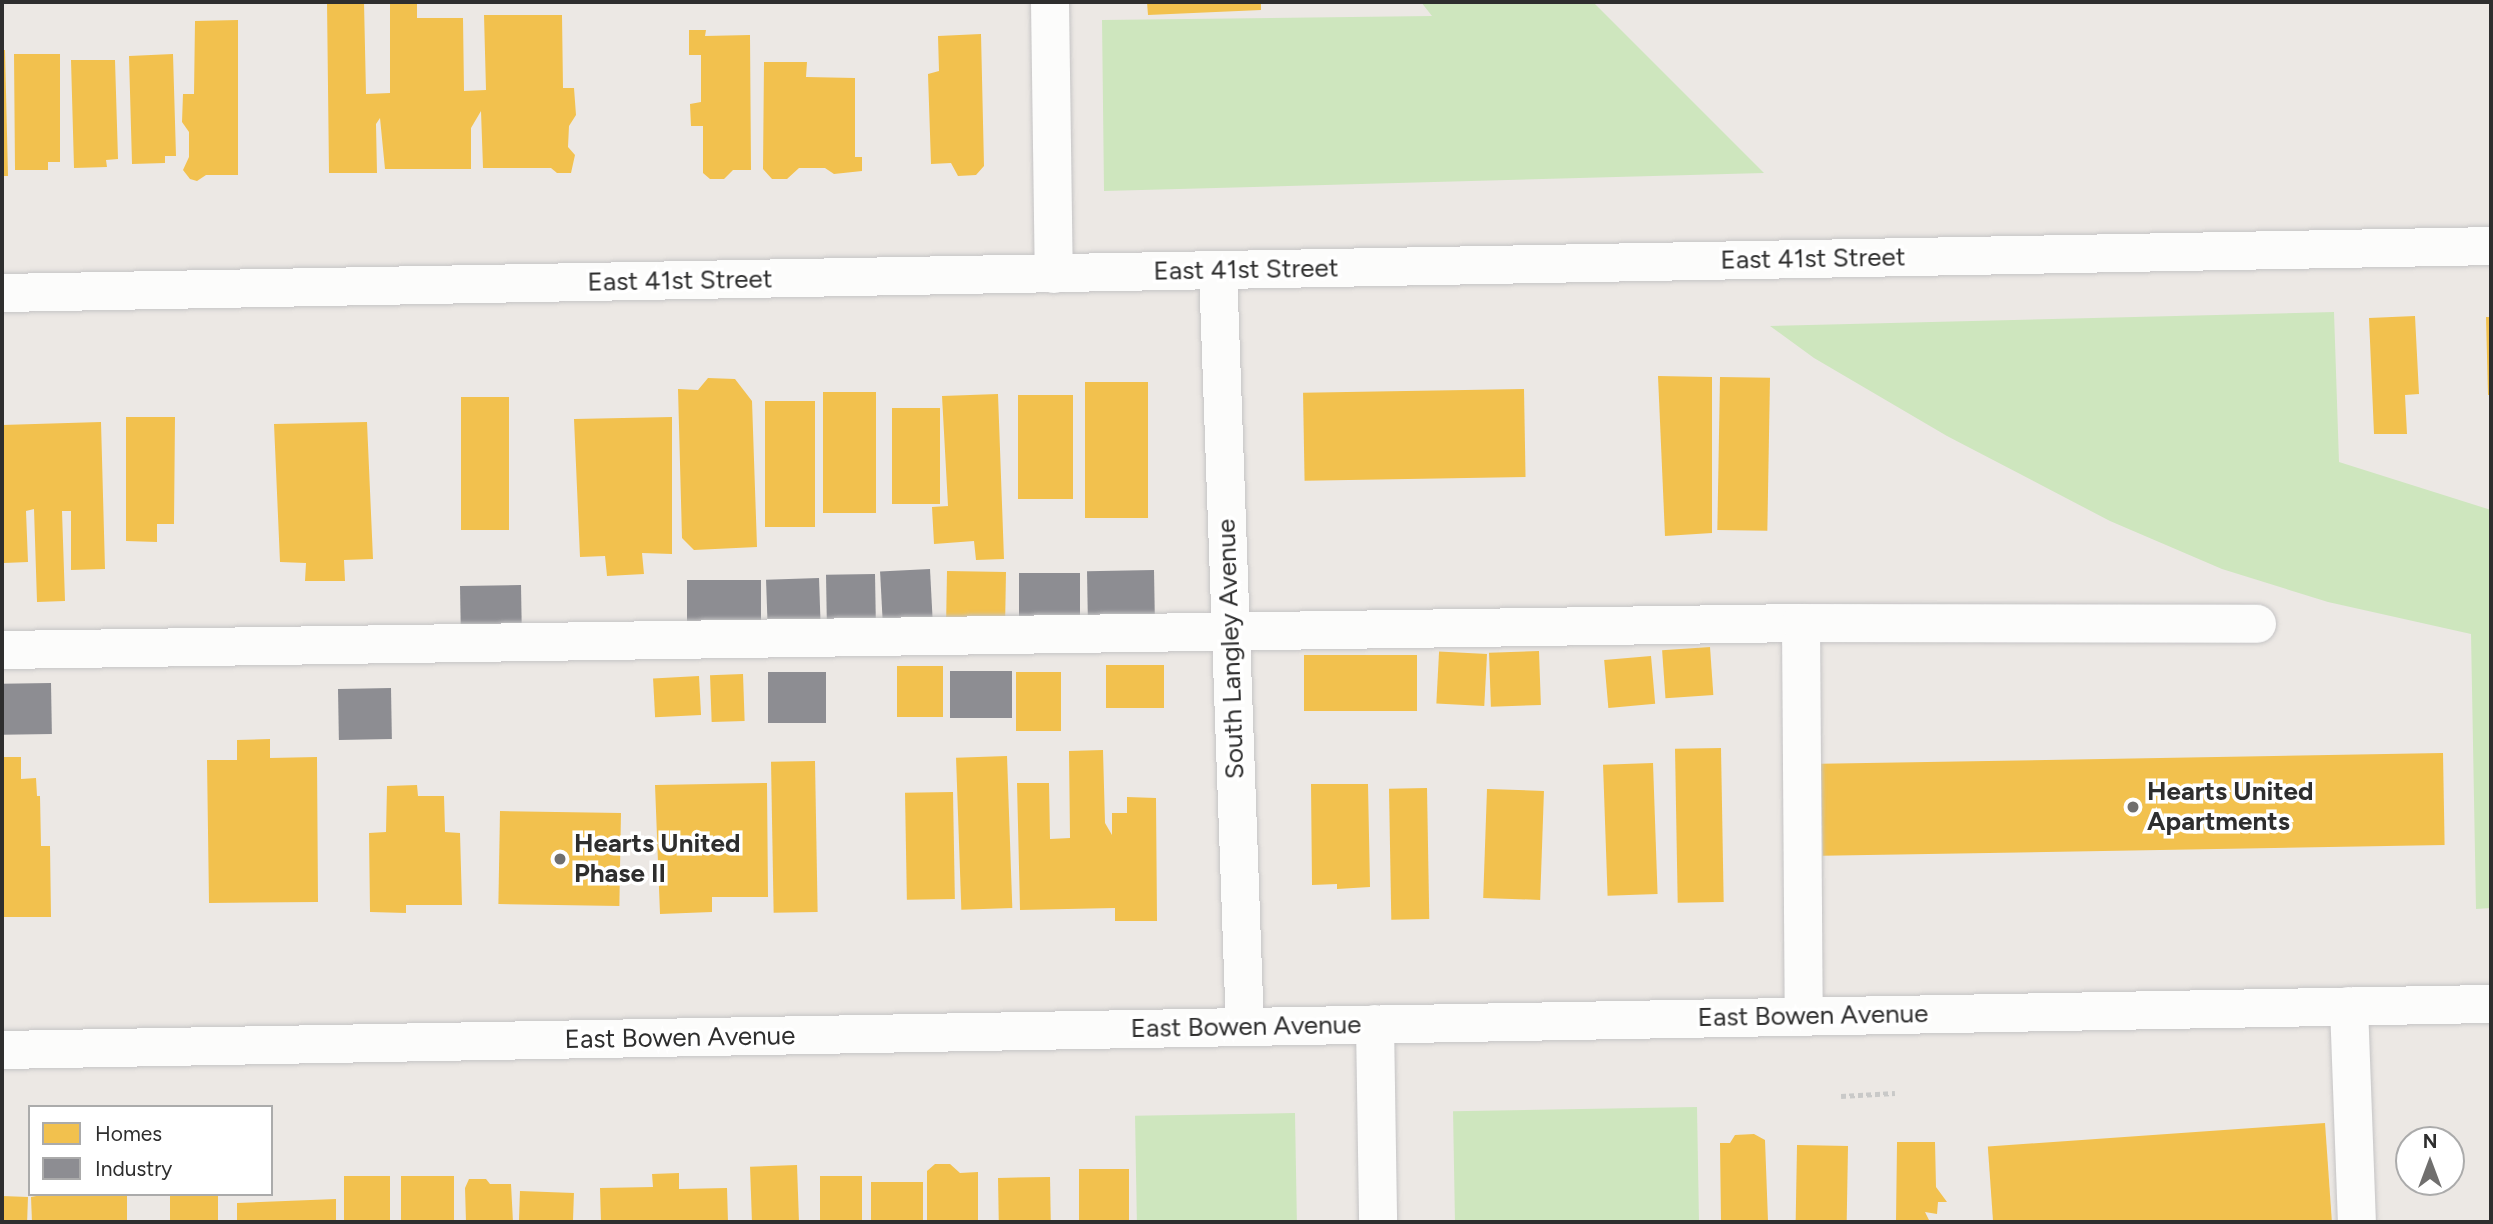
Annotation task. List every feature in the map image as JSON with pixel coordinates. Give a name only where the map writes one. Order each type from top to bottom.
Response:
[{"type":"street","points":[[1050,2],[1054,274]]},
{"type":"street","name":"East 41st Street","points":[[2,293],[2491,246]]},
{"type":"street","name":"South Langley Avenue","points":[[1218,270],[1245,1027]]},
{"type":"street","points":[[1801,623],[1804,1017]]},
{"type":"street","points":[[2,650],[1801,623],[2257,624]]},
{"type":"street","name":"East Bowen Avenue","points":[[2,1050],[2491,1004]]},
{"type":"street","points":[[2349,1006],[2357,1222]]},
{"type":"street","points":[[1376,1024],[1378,1222]]},
{"type":"path","points":[[1842,1096],[1895,1093]]},
{"type":"green space","points":[[1421,2],[1593,2],[1764,173],[1104,191],[1102,20],[1432,16]]},
{"type":"green space","points":[[2334,312],[2339,462],[2491,510],[2491,908],[2476,909],[2471,634],[2328,602],[2222,569],[2110,521],[1947,436],[1814,358],[1770,326]]},
{"type":"green space","points":[[1697,1107],[1699,1222],[1455,1222],[1453,1111]]},
{"type":"green space","points":[[1295,1113],[1297,1222],[1137,1222],[1135,1116]]},
{"type":"building: Homes","points":[[327,2],[364,2],[366,94],[390,93],[390,2],[417,2],[417,18],[463,18],[464,91],[486,90],[484,15],[562,15],[563,88],[574,88],[576,115],[569,126],[568,147],[575,155],[571,173],[557,173],[551,168],[483,168],[481,111],[471,128],[471,169],[385,169],[380,118],[376,124],[377,173],[329,173]]},
{"type":"building: Homes","points":[[1147,2],[1261,2],[1261,10],[1148,15]]},
{"type":"building: Homes","points":[[238,20],[238,175],[206,175],[197,181],[190,179],[183,170],[189,157],[189,132],[182,122],[183,94],[194,94],[195,21]]},
{"type":"building: Homes","points":[[689,30],[706,30],[705,36],[750,35],[751,170],[733,170],[724,179],[710,179],[703,173],[703,126],[691,126],[690,104],[701,102],[701,55],[689,55]]},
{"type":"building: Homes","points":[[981,34],[984,166],[976,175],[958,176],[951,163],[931,164],[928,74],[939,71],[938,36]]},
{"type":"building: Homes","points":[[2,50],[5,50],[8,176],[2,176]]},
{"type":"building: Homes","points":[[14,54],[60,54],[60,162],[48,162],[48,170],[15,170]]},
{"type":"building: Homes","points":[[173,54],[176,156],[165,156],[165,163],[132,164],[129,56]]},
{"type":"building: Homes","points":[[71,60],[115,60],[118,159],[106,160],[107,167],[74,168]]},
{"type":"building: Homes","points":[[764,62],[807,62],[806,77],[855,78],[855,157],[862,157],[862,171],[834,174],[825,168],[799,168],[787,179],[772,179],[763,169]]},
{"type":"building: Homes","points":[[2415,316],[2419,394],[2405,395],[2407,434],[2374,434],[2369,318]]},
{"type":"building: Homes","points":[[2486,317],[2491,317],[2491,395],[2488,395]]},
{"type":"building: Homes","points":[[1658,376],[1712,377],[1712,533],[1665,536]]},
{"type":"building: Homes","points":[[1720,377],[1770,378],[1767,531],[1717,530]]},
{"type":"building: Homes","points":[[708,378],[735,379],[752,401],[757,547],[694,550],[682,538],[678,389],[698,390]]},
{"type":"building: Homes","points":[[1085,382],[1148,382],[1148,518],[1085,518]]},
{"type":"building: Homes","points":[[1524,389],[1526,477],[1305,481],[1303,393]]},
{"type":"building: Homes","points":[[823,392],[876,392],[876,513],[823,513]]},
{"type":"building: Homes","points":[[998,394],[1004,559],[976,560],[974,541],[934,544],[932,507],[948,506],[942,396]]},
{"type":"building: Homes","points":[[1018,395],[1073,395],[1073,499],[1018,499]]},
{"type":"building: Homes","points":[[461,397],[509,397],[509,530],[461,530]]},
{"type":"building: Homes","points":[[765,401],[815,401],[815,527],[765,527]]},
{"type":"building: Homes","points":[[892,408],[940,408],[940,504],[892,504]]},
{"type":"building: Homes","points":[[126,417],[175,417],[174,524],[157,524],[157,542],[126,541]]},
{"type":"building: Homes","points":[[672,417],[672,554],[642,553],[644,574],[607,576],[605,556],[580,557],[574,419]]},
{"type":"building: Homes","points":[[101,422],[105,569],[71,570],[71,511],[62,511],[65,601],[37,602],[34,509],[26,511],[28,562],[4,563],[2,425]]},
{"type":"building: Homes","points":[[367,422],[373,559],[344,560],[345,581],[305,581],[306,563],[280,562],[274,424]]},
{"type":"building: Homes","points":[[947,571],[1006,572],[1005,624],[946,623]]},
{"type":"building: Homes","points":[[1710,647],[1713,695],[1665,698],[1662,650]]},
{"type":"building: Homes","points":[[1439,651],[1487,654],[1484,706],[1436,703]]},
{"type":"building: Homes","points":[[1539,651],[1541,705],[1491,707],[1489,653]]},
{"type":"building: Homes","points":[[1304,655],[1417,655],[1417,711],[1304,711]]},
{"type":"building: Homes","points":[[1651,656],[1655,704],[1608,708],[1604,660]]},
{"type":"building: Homes","points":[[1106,665],[1164,665],[1164,708],[1106,708]]},
{"type":"building: Homes","points":[[897,666],[943,666],[943,717],[897,717]]},
{"type":"building: Homes","points":[[1016,672],[1061,672],[1061,731],[1016,731]]},
{"type":"building: Homes","points":[[743,674],[745,721],[712,722],[710,675]]},
{"type":"building: Homes","points":[[699,676],[701,715],[655,717],[653,678]]},
{"type":"building: Homes","points":[[270,739],[270,758],[317,757],[318,902],[209,903],[207,760],[237,760],[237,740]]},
{"type":"building: Homes","points":[[1721,748],[1724,902],[1678,903],[1675,749]]},
{"type":"building: Homes","points":[[1103,750],[1105,823],[1112,835],[1112,813],[1127,813],[1127,797],[1156,798],[1157,921],[1115,921],[1115,908],[1020,910],[1017,783],[1049,783],[1050,839],[1070,838],[1069,751]]},
{"type":"building: Homes","name":"Hearts United Apartments","points":[[2443,753],[2445,845],[1823,856],[1821,764]]},
{"type":"building: Homes","points":[[1007,756],[1012,908],[961,910],[956,758]]},
{"type":"building: Homes","points":[[2,757],[21,757],[21,779],[36,778],[37,796],[40,796],[41,846],[50,846],[51,917],[2,917]]},
{"type":"building: Homes","points":[[815,761],[818,912],[774,913],[771,762]]},
{"type":"building: Homes","points":[[1653,763],[1658,894],[1608,896],[1603,765]]},
{"type":"building: Homes","points":[[767,783],[768,897],[712,897],[712,912],[660,914],[655,785]]},
{"type":"building: Homes","points":[[1311,784],[1368,784],[1370,887],[1337,889],[1337,884],[1312,885]]},
{"type":"building: Homes","points":[[417,785],[418,796],[444,796],[445,832],[460,833],[462,905],[406,905],[406,913],[370,912],[369,833],[386,832],[387,786]]},
{"type":"building: Homes","points":[[1427,788],[1429,919],[1391,920],[1389,789]]},
{"type":"building: Homes","points":[[1487,789],[1544,791],[1540,900],[1483,898]]},
{"type":"building: Homes","points":[[953,792],[955,899],[907,900],[905,793]]},
{"type":"building: Homes","name":"Hearts United Phase II","points":[[500,811],[621,813],[619,906],[498,904]]},
{"type":"building: Homes","points":[[2325,1123],[2332,1222],[1993,1222],[1988,1147]]},
{"type":"building: Homes","points":[[1754,1134],[1765,1140],[1768,1221],[1721,1222],[1720,1143],[1730,1143],[1735,1135]]},
{"type":"building: Homes","points":[[1897,1142],[1935,1142],[1936,1187],[1947,1202],[1938,1202],[1937,1214],[1925,1212],[1930,1222],[1896,1222]]},
{"type":"building: Homes","points":[[1797,1145],[1848,1146],[1847,1222],[1796,1221]]},
{"type":"building: Homes","points":[[935,1164],[950,1164],[960,1173],[978,1172],[978,1222],[927,1222],[927,1171]]},
{"type":"building: Homes","points":[[797,1165],[799,1222],[752,1222],[750,1167]]},
{"type":"building: Homes","points":[[1079,1169],[1129,1169],[1129,1222],[1079,1222]]},
{"type":"building: Homes","points":[[679,1173],[679,1189],[727,1188],[728,1222],[601,1222],[600,1188],[653,1187],[652,1174]]},
{"type":"building: Homes","points":[[344,1176],[390,1176],[390,1222],[344,1222]]},
{"type":"building: Homes","points":[[401,1176],[454,1176],[454,1222],[401,1222]]},
{"type":"building: Homes","points":[[820,1176],[862,1176],[862,1222],[820,1222]]},
{"type":"building: Homes","points":[[1050,1177],[1051,1222],[999,1222],[998,1178]]},
{"type":"building: Homes","points":[[469,1179],[486,1179],[490,1184],[511,1184],[513,1222],[466,1222],[465,1188]]},
{"type":"building: Homes","points":[[871,1182],[923,1182],[923,1222],[871,1222]]},
{"type":"building: Homes","points":[[520,1191],[574,1193],[573,1222],[519,1222]]},
{"type":"building: Homes","points":[[2,1196],[28,1197],[27,1222],[2,1222]]},
{"type":"building: Homes","points":[[127,1196],[127,1222],[32,1222],[31,1197]]},
{"type":"building: Homes","points":[[170,1196],[218,1196],[218,1222],[170,1222]]},
{"type":"building: Homes","points":[[336,1199],[336,1222],[237,1222],[237,1203]]},
{"type":"building: Industry","points":[[930,569],[933,623],[883,626],[880,572]]},
{"type":"building: Industry","points":[[1154,570],[1155,620],[1088,621],[1087,571]]},
{"type":"building: Industry","points":[[1019,573],[1080,573],[1080,622],[1019,622]]},
{"type":"building: Industry","points":[[875,574],[876,626],[827,627],[826,575]]},
{"type":"building: Industry","points":[[819,578],[821,628],[768,630],[766,580]]},
{"type":"building: Industry","points":[[687,580],[761,580],[761,632],[687,632]]},
{"type":"building: Industry","points":[[521,585],[522,636],[461,637],[460,586]]},
{"type":"building: Industry","points":[[950,671],[1012,671],[1012,718],[950,718]]},
{"type":"building: Industry","points":[[768,672],[826,672],[826,723],[768,723]]},
{"type":"building: Industry","points":[[51,683],[52,734],[3,735],[2,684]]},
{"type":"building: Industry","points":[[391,688],[392,739],[339,740],[338,689]]},
{"type":"place","name":"Hearts United Apartments","points":[[2133,807]]},
{"type":"place","name":"Hearts United Phase II","points":[[560,859]]}]
